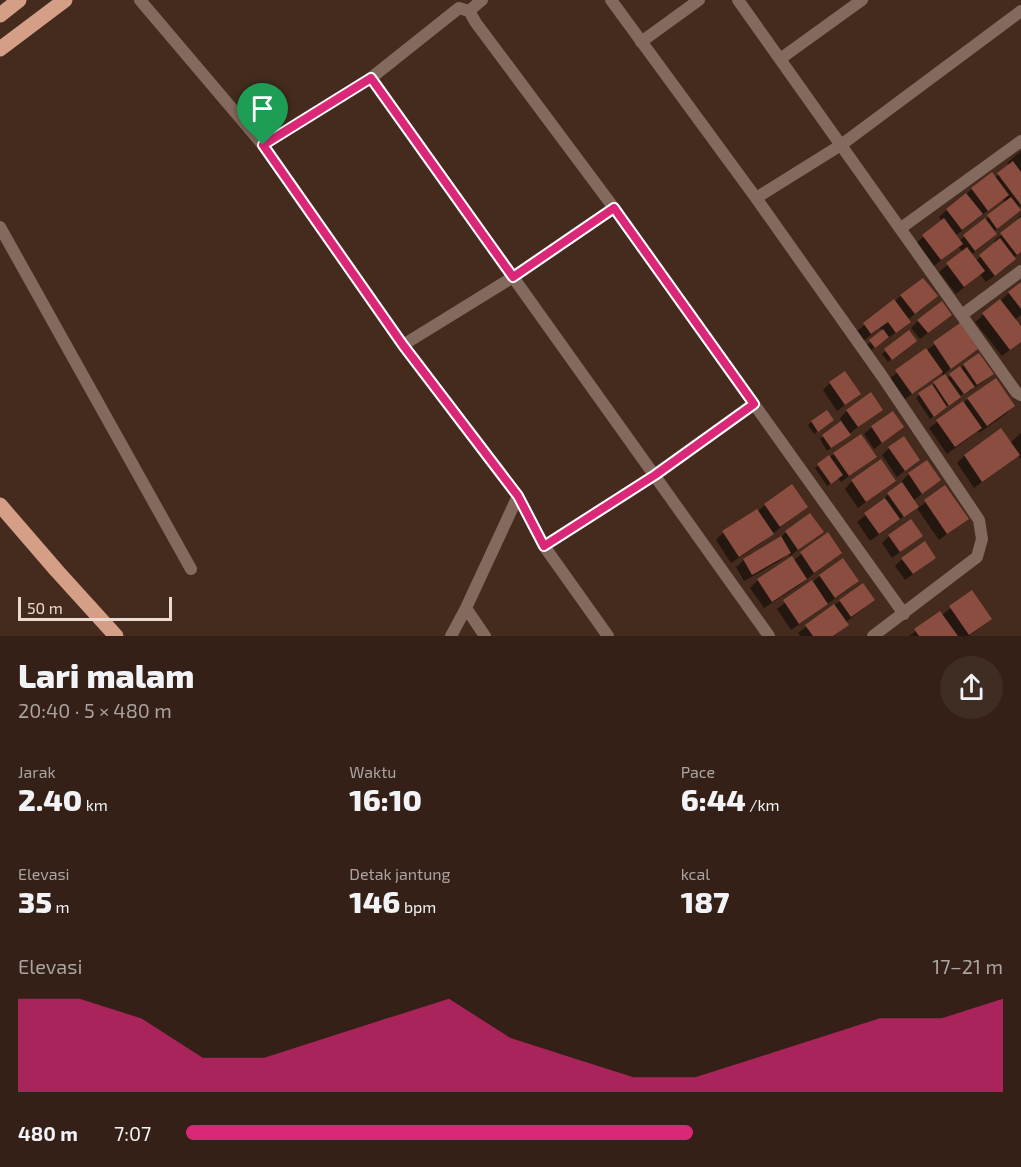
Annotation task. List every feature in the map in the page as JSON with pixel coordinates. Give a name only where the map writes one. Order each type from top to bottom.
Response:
[{"type":"main road","points":[[0,15],[19,0]]},
{"type":"main road","points":[[0,49],[65,0]]},
{"type":"main road","points":[[0,505],[116,636]]},
{"type":"street","points":[[140,0],[263,145],[403,345],[518,496],[544,546],[608,636]]},
{"type":"street","points":[[469,11],[482,0]]},
{"type":"street","points":[[611,0],[756,198],[882,376],[978,520],[982,538],[977,557],[873,636]]},
{"type":"street","points":[[640,42],[699,0]]},
{"type":"street","points":[[738,0],[963,314],[1016,392],[1021,395]]},
{"type":"street","points":[[780,59],[862,0]]},
{"type":"street","points":[[263,145],[371,78],[459,8],[469,11],[614,208],[904,614]]},
{"type":"street","points":[[756,198],[841,145],[1021,11]]},
{"type":"street","points":[[371,78],[769,636]]},
{"type":"street","points":[[901,228],[1021,141]]},
{"type":"street","points":[[403,345],[513,277],[614,208]]},
{"type":"street","points":[[0,227],[191,569]]},
{"type":"street","points":[[963,314],[1021,271]]},
{"type":"street","points":[[544,546],[655,475],[754,404]]},
{"type":"street","points":[[451,636],[518,496]]},
{"type":"street","points":[[466,608],[485,636]]},
{"type":"building","points":[[1013,161],[1021,172],[1021,205],[997,173]]},
{"type":"building","points":[[992,172],[1009,195],[988,211],[971,188]]},
{"type":"building","points":[[966,193],[983,214],[962,230],[946,209]]},
{"type":"building","points":[[1011,197],[1021,210],[997,229],[987,215]]},
{"type":"building","points":[[1021,217],[1021,252],[1017,255],[1000,233]]},
{"type":"building","points":[[944,218],[963,244],[941,260],[922,235]]},
{"type":"building","points":[[985,218],[997,234],[975,251],[963,235]]},
{"type":"building","points":[[1000,238],[1016,259],[995,276],[979,255]]},
{"type":"building","points":[[967,247],[985,271],[964,287],[946,263]]},
{"type":"building","points":[[923,278],[938,296],[915,314],[900,295]]},
{"type":"building","points":[[1021,282],[1021,309],[1008,292]]},
{"type":"building","points":[[894,299],[911,322],[896,333],[888,322],[871,334],[863,323]]},
{"type":"building","points":[[1000,299],[1021,326],[1021,342],[1010,350],[982,313]]},
{"type":"building","points":[[942,301],[952,315],[928,333],[917,320]]},
{"type":"building","points":[[960,323],[978,349],[951,369],[933,342]]},
{"type":"building","points":[[883,329],[889,337],[875,348],[869,340]]},
{"type":"building","points":[[909,330],[917,341],[892,360],[884,349]]},
{"type":"building","points":[[926,348],[943,372],[912,394],[895,370]]},
{"type":"building","points":[[979,353],[994,374],[977,385],[963,364]]},
{"type":"building","points":[[960,366],[975,387],[964,394],[949,374]]},
{"type":"building","points":[[845,371],[861,394],[845,405],[829,382]]},
{"type":"building","points":[[945,374],[961,397],[949,406],[933,382]]},
{"type":"building","points":[[996,378],[1015,406],[987,426],[967,398]]},
{"type":"building","points":[[932,384],[947,407],[934,417],[918,393]]},
{"type":"building","points":[[871,392],[883,410],[858,427],[846,410]]},
{"type":"building","points":[[963,401],[982,428],[955,447],[936,420]]},
{"type":"building","points":[[827,410],[834,420],[818,432],[811,421]]},
{"type":"building","points":[[893,411],[904,427],[882,443],[871,426]]},
{"type":"building","points":[[841,421],[851,435],[831,448],[822,435]]},
{"type":"building","points":[[1001,428],[1020,455],[982,482],[964,455]]},
{"type":"building","points":[[861,434],[877,457],[849,476],[833,453]]},
{"type":"building","points":[[904,436],[920,460],[905,471],[888,447]]},
{"type":"building","points":[[829,455],[843,475],[831,484],[817,464]]},
{"type":"building","points":[[881,459],[896,481],[866,502],[851,480]]},
{"type":"building","points":[[927,460],[941,480],[922,494],[908,473]]},
{"type":"building","points":[[902,482],[919,507],[904,517],[887,493]]},
{"type":"building","points":[[792,484],[808,507],[780,527],[764,504]]},
{"type":"building","points":[[945,485],[969,519],[947,534],[924,500]]},
{"type":"building","points":[[885,498],[900,519],[879,534],[864,513]]},
{"type":"building","points":[[757,509],[774,534],[739,557],[722,531]]},
{"type":"building","points":[[810,513],[824,532],[798,550],[785,531]]},
{"type":"building","points":[[911,519],[923,536],[900,552],[888,535]]},
{"type":"building","points":[[828,532],[842,553],[814,573],[800,552]]},
{"type":"building","points":[[781,536],[791,553],[752,575],[743,559]]},
{"type":"building","points":[[925,541],[936,558],[913,574],[901,558]]},
{"type":"building","points":[[792,556],[807,579],[772,602],[757,579]]},
{"type":"building","points":[[843,558],[859,581],[835,598],[819,575]]},
{"type":"building","points":[[812,580],[828,604],[799,624],[783,600]]},
{"type":"building","points":[[863,583],[875,600],[851,617],[839,600]]},
{"type":"building","points":[[972,590],[992,619],[969,635],[949,606]]},
{"type":"building","points":[[834,604],[849,625],[833,636],[813,636],[805,625]]},
{"type":"building","points":[[940,611],[958,636],[919,636],[914,629]]},
{"type":"route","points":[[371,78],[513,277],[614,208],[754,404],[655,475],[544,546],[518,496],[403,345],[263,145],[371,78]]}]
